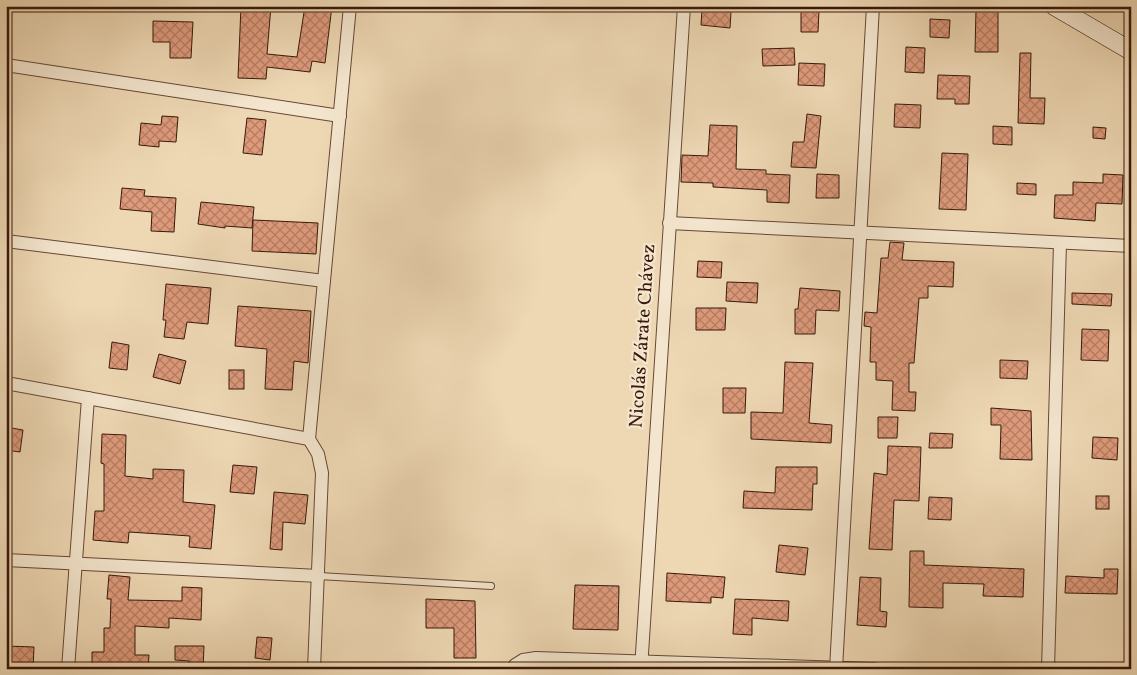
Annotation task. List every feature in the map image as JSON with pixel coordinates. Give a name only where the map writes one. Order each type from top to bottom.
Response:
[{"type":"main road","points":[[1054,6],[1131,51]]},
{"type":"street","points":[[314,669],[322,473],[318,454],[309,439],[350,6]]},
{"type":"street","name":"Nicolás Zárate Chávez","points":[[641,665],[668,223],[684,6]]},
{"type":"street","points":[[836,668],[873,6]]},
{"type":"street","points":[[6,65],[340,116]]},
{"type":"street","points":[[668,223],[1131,246]]},
{"type":"street","points":[[6,240],[324,281]]},
{"type":"street","points":[[1048,669],[1060,243]]},
{"type":"street","points":[[6,383],[309,439]]},
{"type":"street","points":[[68,669],[88,398]]},
{"type":"street","points":[[6,560],[319,576]]},
{"type":"street","points":[[514,669],[515,665],[523,660],[536,658],[641,665],[874,669]]},
{"type":"lane","points":[[319,576],[491,586]]},
{"type":"building","points":[[241,6],[271,6],[267,54],[297,57],[305,6],[332,6],[325,63],[312,61],[310,72],[267,67],[266,79],[238,78]]},
{"type":"building","points":[[702,9],[731,12],[730,28],[701,25]]},
{"type":"building","points":[[976,9],[998,9],[998,52],[975,52]]},
{"type":"building","points":[[801,10],[819,10],[818,32],[801,32]]},
{"type":"building","points":[[930,19],[950,20],[949,38],[930,37]]},
{"type":"building","points":[[153,21],[193,22],[191,58],[170,58],[170,42],[153,42]]},
{"type":"building","points":[[906,47],[925,48],[924,73],[905,72]]},
{"type":"building","points":[[794,48],[795,65],[763,66],[762,49]]},
{"type":"building","points":[[1020,53],[1031,53],[1030,98],[1045,98],[1044,124],[1018,123]]},
{"type":"building","points":[[799,63],[825,64],[824,86],[798,85]]},
{"type":"building","points":[[938,75],[970,76],[969,104],[955,104],[955,99],[937,99]]},
{"type":"building","points":[[895,104],[921,105],[920,128],[894,127]]},
{"type":"building","points":[[807,114],[821,116],[816,168],[791,167],[793,142],[804,142]]},
{"type":"building","points":[[162,116],[178,117],[176,142],[159,141],[159,147],[139,145],[141,123],[161,125]]},
{"type":"building","points":[[247,118],[266,120],[262,155],[243,153]]},
{"type":"building","points":[[710,125],[737,126],[736,169],[766,170],[766,174],[790,175],[789,203],[767,202],[767,190],[713,187],[713,183],[681,182],[682,155],[708,156]]},
{"type":"building","points":[[993,126],[1012,127],[1012,145],[993,144]]},
{"type":"building","points":[[1093,127],[1106,128],[1105,139],[1093,138]]},
{"type":"building","points":[[942,153],[968,154],[966,210],[939,209]]},
{"type":"building","points":[[817,174],[839,175],[839,198],[816,198]]},
{"type":"building","points":[[1103,174],[1123,175],[1122,204],[1096,203],[1095,221],[1054,218],[1055,195],[1073,195],[1073,182],[1103,183]]},
{"type":"building","points":[[1017,183],[1036,184],[1036,195],[1017,194]]},
{"type":"building","points":[[122,188],[145,190],[144,196],[176,198],[174,232],[151,231],[152,212],[120,209]]},
{"type":"building","points":[[201,202],[254,207],[252,228],[225,226],[225,228],[198,224]]},
{"type":"building","points":[[253,220],[318,223],[316,254],[252,251]]},
{"type":"building","points":[[890,242],[904,243],[902,260],[954,262],[953,287],[928,286],[928,298],[919,298],[914,363],[909,363],[909,392],[916,392],[915,411],[892,410],[893,381],[876,380],[876,362],[870,362],[871,327],[864,326],[865,312],[877,313],[881,258],[888,258]]},
{"type":"building","points":[[698,261],[722,262],[721,278],[697,277]]},
{"type":"building","points":[[727,282],[758,283],[757,303],[726,301]]},
{"type":"building","points":[[166,284],[211,288],[208,324],[187,322],[184,339],[164,337],[166,320],[163,320]]},
{"type":"building","points":[[800,288],[840,291],[839,311],[816,310],[815,334],[795,334],[795,309],[798,309]]},
{"type":"building","points":[[1072,293],[1112,294],[1111,306],[1072,304]]},
{"type":"building","points":[[238,306],[311,311],[308,363],[294,361],[292,390],[265,389],[267,349],[235,346]]},
{"type":"building","points":[[696,308],[726,308],[725,330],[696,330]]},
{"type":"building","points":[[1082,329],[1109,330],[1108,361],[1081,360]]},
{"type":"building","points":[[112,342],[129,345],[127,370],[109,368]]},
{"type":"building","points":[[159,354],[186,361],[180,384],[153,377]]},
{"type":"building","points":[[1000,360],[1028,361],[1027,379],[1000,378]]},
{"type":"building","points":[[785,362],[813,363],[809,423],[832,425],[831,443],[751,439],[751,412],[783,413]]},
{"type":"building","points":[[229,370],[244,370],[244,389],[229,389]]},
{"type":"building","points":[[723,388],[746,388],[745,413],[723,413]]},
{"type":"building","points":[[991,408],[1031,411],[1032,460],[1000,459],[1001,425],[991,425]]},
{"type":"building","points":[[878,417],[898,417],[897,438],[878,438]]},
{"type":"building","points":[[6,427],[23,430],[20,452],[6,450]]},
{"type":"building","points":[[930,433],[953,434],[952,448],[929,448]]},
{"type":"building","points":[[102,434],[126,435],[125,476],[153,479],[153,469],[184,470],[183,502],[215,505],[211,549],[189,547],[190,536],[129,532],[128,543],[93,540],[95,511],[104,511],[104,464],[101,463]]},
{"type":"building","points":[[1093,437],[1118,438],[1117,460],[1092,458]]},
{"type":"building","points":[[888,446],[921,447],[919,501],[894,500],[892,550],[869,549],[874,473],[887,475]]},
{"type":"building","points":[[233,465],[257,467],[254,494],[230,492]]},
{"type":"building","points":[[776,467],[817,467],[817,484],[813,484],[812,510],[743,508],[744,491],[775,493]]},
{"type":"building","points":[[274,492],[308,495],[305,524],[283,522],[282,550],[270,549]]},
{"type":"building","points":[[1096,496],[1109,496],[1109,509],[1096,509]]},
{"type":"building","points":[[929,497],[952,498],[951,520],[928,519]]},
{"type":"building","points":[[779,545],[808,548],[805,575],[776,572]]},
{"type":"building","points":[[910,551],[924,551],[924,565],[1024,569],[1023,597],[983,596],[984,584],[943,583],[943,608],[909,607]]},
{"type":"building","points":[[1104,569],[1118,569],[1117,594],[1065,593],[1066,576],[1104,578]]},
{"type":"building","points":[[667,573],[725,577],[723,598],[711,597],[711,603],[666,601]]},
{"type":"building","points":[[109,575],[130,577],[128,600],[182,601],[182,587],[202,588],[201,620],[169,618],[169,628],[135,626],[135,655],[149,655],[148,669],[92,669],[92,652],[104,652],[104,628],[110,628],[111,599],[107,599]]},
{"type":"building","points":[[860,577],[881,578],[880,611],[887,612],[886,627],[857,625]]},
{"type":"building","points":[[575,585],[619,586],[618,630],[573,629]]},
{"type":"building","points":[[426,599],[475,601],[476,658],[454,658],[454,628],[426,628]]},
{"type":"building","points":[[735,599],[789,601],[788,621],[752,618],[752,635],[733,634]]},
{"type":"building","points":[[257,637],[272,638],[270,660],[255,658]]},
{"type":"building","points":[[6,646],[34,647],[33,669],[6,669]]},
{"type":"building","points":[[175,646],[204,646],[203,669],[189,669],[189,661],[175,660]]}]
